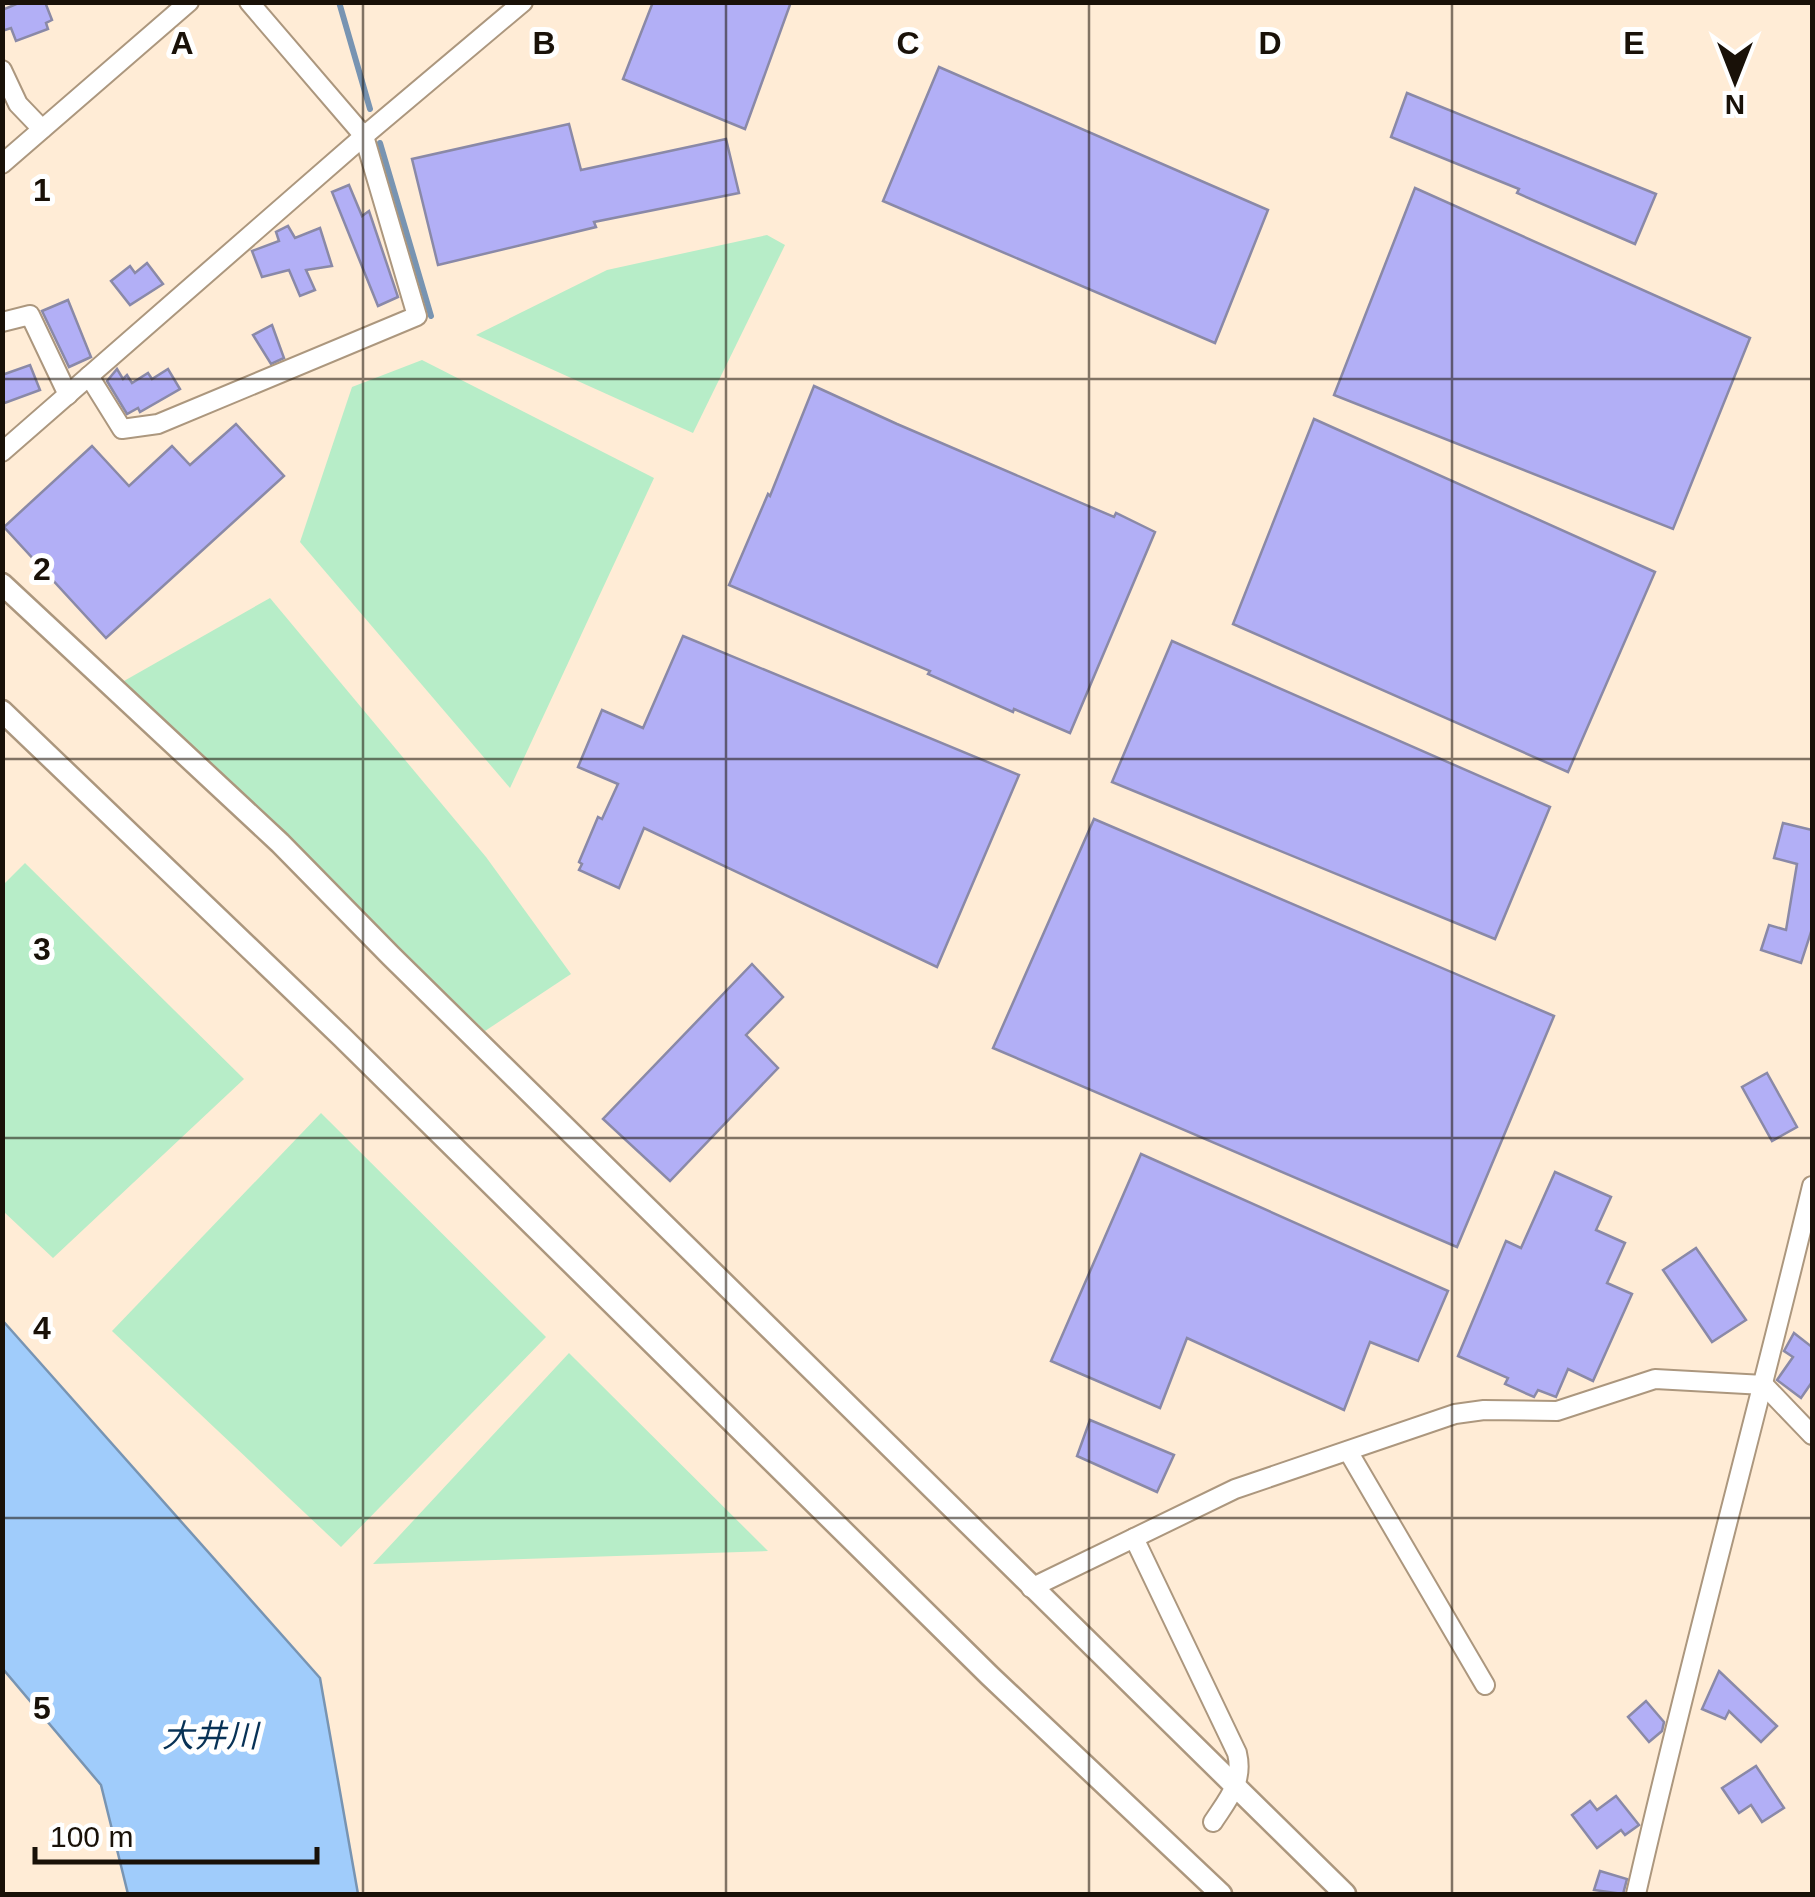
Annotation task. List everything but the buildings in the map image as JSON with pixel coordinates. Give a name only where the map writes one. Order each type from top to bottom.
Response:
[{"type":"street","points":[[2,164],[189,2]]},
{"type":"street","points":[[89,376],[122,429],[158,424],[417,316],[364,136],[250,2]]},
{"type":"street","points":[[2,452],[523,2]]},
{"type":"street","points":[[2,70],[18,104],[42,130]]},
{"type":"street","points":[[2,322],[30,315],[68,395]]},
{"type":"street","points":[[2,584],[280,842],[1345,1894]]},
{"type":"street","points":[[2,711],[356,1051],[976,1662],[1221,1894]]},
{"type":"street","points":[[1636,1894],[1680,1699],[1764,1385],[1812,1186]]},
{"type":"street","points":[[1032,1588],[1235,1490],[1456,1414],[1484,1410],[1556,1411],[1655,1379],[1764,1385],[1812,1435]]},
{"type":"street","points":[[1348,1451],[1485,1685]]},
{"type":"street","points":[[1134,1538],[1238,1753],[1241,1769],[1236,1788],[1213,1822]]},
{"type":"green space","points":[[767,235],[785,245],[693,433],[476,335],[607,270]]},
{"type":"green space","points":[[422,360],[654,478],[510,788],[300,542],[352,387]]},
{"type":"green space","points":[[270,598],[486,857],[571,974],[485,1031],[124,681]]},
{"type":"green space","points":[[25,863],[244,1079],[53,1258],[3,1211],[3,885]]},
{"type":"green space","points":[[321,1113],[546,1337],[341,1547],[112,1331]]},
{"type":"green space","points":[[569,1353],[768,1551],[373,1564]]},
{"type":"water","name":"大井川","points":[[3,1321],[320,1678],[358,1894],[128,1894],[101,1785],[3,1669]]},
{"type":"waterway","points":[[339,2],[370,109]]},
{"type":"waterway","points":[[380,143],[431,316]]}]
